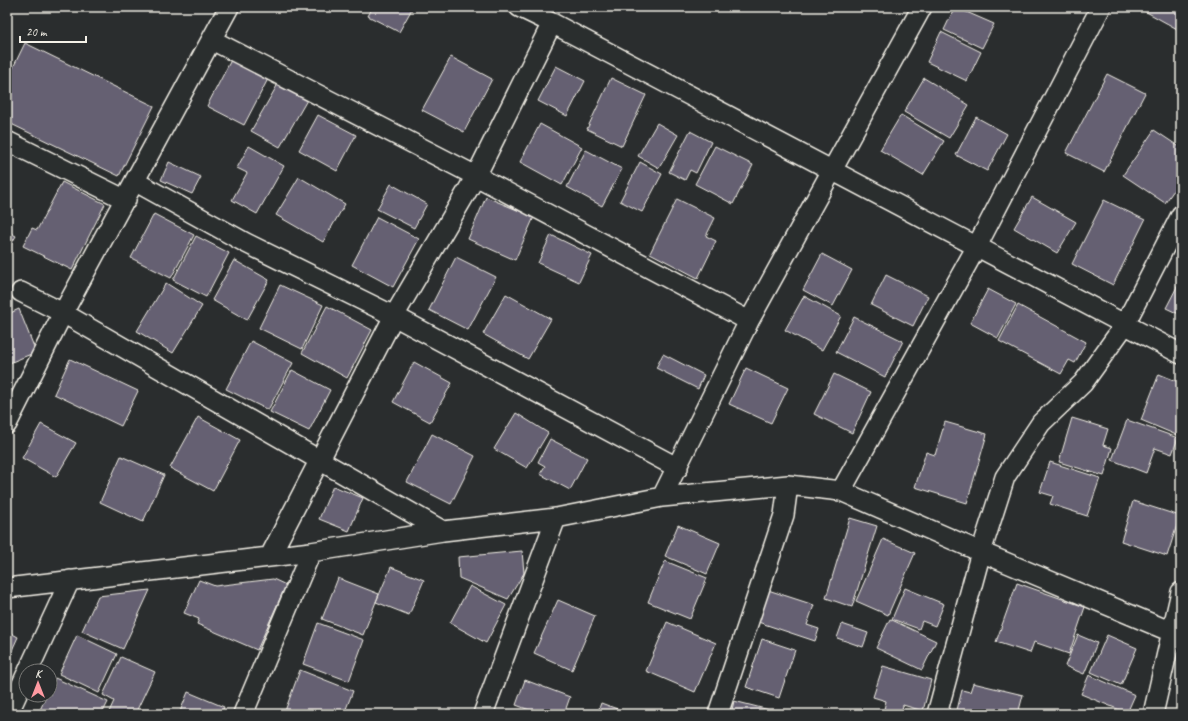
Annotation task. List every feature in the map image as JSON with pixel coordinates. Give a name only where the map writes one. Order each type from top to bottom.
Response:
[{"type":"street","points":[[7,424],[63,313],[136,182],[229,7]]},
{"type":"street","points":[[519,7],[977,246],[1124,326],[1181,354]]},
{"type":"street","points":[[662,497],[678,468],[749,321],[922,7]]},
{"type":"street","points":[[841,491],[977,246],[1101,7]]},
{"type":"street","points":[[270,556],[394,316],[476,176],[552,23]]},
{"type":"street","points":[[212,40],[476,176],[749,321]]},
{"type":"street","points":[[7,141],[126,200]]},
{"type":"street","points":[[136,182],[246,244],[394,316],[678,468]]},
{"type":"street","points":[[936,714],[980,552],[1005,477],[1041,423],[1083,383],[1124,326],[1181,215]]},
{"type":"street","points":[[21,292],[63,313],[443,531]]},
{"type":"street","points":[[718,714],[784,515],[788,485]]},
{"type":"street","points":[[7,588],[311,552],[443,531],[556,518],[662,497],[788,485],[841,491],[980,552],[1176,634]]},
{"type":"street","points":[[483,714],[556,518]]},
{"type":"street","points":[[243,714],[311,552]]},
{"type":"street","points":[[32,663],[70,580]]},
{"type":"street","points":[[1153,714],[1176,634],[1181,592]]},
{"type":"street","points":[[8,714],[18,692]]},
{"type":"building","points":[[373,7],[413,7],[399,32],[368,16]]},
{"type":"building","points":[[955,7],[994,24],[982,48],[944,30]]},
{"type":"building","points":[[1142,7],[1181,7],[1181,27],[1179,30],[1141,9]]},
{"type":"building","points":[[941,32],[981,52],[967,81],[927,62]]},
{"type":"building","points":[[25,43],[154,106],[119,176],[7,122],[7,80]]},
{"type":"building","points":[[451,57],[492,79],[464,132],[422,110]]},
{"type":"building","points":[[231,60],[268,79],[244,125],[207,106]]},
{"type":"building","points":[[556,66],[585,81],[567,116],[538,101]]},
{"type":"building","points":[[1107,74],[1145,93],[1104,172],[1066,153]]},
{"type":"building","points":[[611,78],[646,95],[622,146],[587,129]]},
{"type":"building","points":[[924,78],[969,105],[949,138],[904,112]]},
{"type":"building","points":[[278,84],[307,100],[280,147],[251,131]]},
{"type":"building","points":[[318,115],[356,135],[337,171],[299,150]]},
{"type":"building","points":[[901,115],[944,141],[923,175],[880,150]]},
{"type":"building","points":[[976,117],[1007,134],[987,171],[956,155]]},
{"type":"building","points":[[657,123],[678,135],[659,168],[638,156]]},
{"type":"building","points":[[540,124],[582,147],[562,185],[520,162]]},
{"type":"building","points":[[1154,130],[1181,148],[1181,180],[1165,203],[1123,175]]},
{"type":"building","points":[[690,131],[711,142],[696,173],[690,170],[685,180],[669,172]]},
{"type":"building","points":[[249,146],[284,166],[257,214],[232,200],[247,173],[237,168]]},
{"type":"building","points":[[715,146],[753,165],[733,204],[695,184]]},
{"type":"building","points":[[586,150],[622,169],[602,206],[567,187]]},
{"type":"building","points":[[169,162],[201,177],[192,194],[161,180]]},
{"type":"building","points":[[640,162],[662,174],[642,212],[620,201]]},
{"type":"building","points":[[299,177],[345,204],[323,242],[276,215]]},
{"type":"building","points":[[62,182],[105,204],[72,270],[23,246],[32,228],[37,230]]},
{"type":"building","points":[[391,184],[427,204],[414,228],[377,209]]},
{"type":"building","points":[[486,197],[534,217],[515,260],[468,239]]},
{"type":"building","points":[[1032,197],[1076,222],[1057,253],[1014,228]]},
{"type":"building","points":[[677,199],[715,218],[706,236],[716,241],[698,278],[650,253]]},
{"type":"building","points":[[1104,200],[1145,220],[1113,285],[1072,264]]},
{"type":"building","points":[[154,214],[194,235],[171,278],[131,258]]},
{"type":"building","points":[[377,217],[419,239],[393,287],[352,265]]},
{"type":"building","points":[[7,231],[16,236],[7,251]]},
{"type":"building","points":[[551,235],[592,255],[579,282],[538,263]]},
{"type":"building","points":[[196,236],[229,253],[206,297],[173,280]]},
{"type":"building","points":[[822,254],[852,270],[833,306],[803,290]]},
{"type":"building","points":[[456,257],[496,277],[468,330],[429,310]]},
{"type":"building","points":[[234,260],[269,280],[247,320],[212,300]]},
{"type":"building","points":[[886,275],[928,296],[913,326],[871,305]]},
{"type":"building","points":[[1181,279],[1181,315],[1166,308]]},
{"type":"building","points":[[166,283],[202,306],[173,353],[137,331]]},
{"type":"building","points":[[280,285],[323,305],[302,349],[259,328]]},
{"type":"building","points":[[988,289],[1016,304],[998,338],[970,323]]},
{"type":"building","points":[[506,294],[551,319],[528,359],[483,334]]},
{"type":"building","points":[[804,296],[841,316],[822,350],[785,330]]},
{"type":"building","points":[[1018,305],[1086,342],[1075,363],[1069,360],[1061,374],[999,341]]},
{"type":"building","points":[[327,306],[372,330],[347,378],[302,353]]},
{"type":"building","points":[[19,309],[36,352],[7,364],[7,311],[8,314]]},
{"type":"building","points":[[854,317],[903,341],[885,377],[836,352]]},
{"type":"building","points":[[251,341],[293,363],[268,410],[226,389]]},
{"type":"building","points":[[663,354],[704,375],[698,389],[656,368]]},
{"type":"building","points":[[70,359],[138,391],[121,426],[54,394]]},
{"type":"building","points":[[414,362],[452,383],[430,422],[393,402]]},
{"type":"building","points":[[746,368],[788,388],[771,423],[729,404]]},
{"type":"building","points":[[292,370],[330,390],[309,431],[270,412]]},
{"type":"building","points":[[834,374],[871,392],[852,433],[814,414]]},
{"type":"building","points":[[1159,374],[1181,383],[1181,437],[1141,420]]},
{"type":"building","points":[[516,413],[548,433],[527,468],[494,449]]},
{"type":"building","points":[[198,417],[240,440],[213,491],[170,468]]},
{"type":"building","points":[[1072,418],[1108,429],[1103,445],[1112,448],[1104,476],[1059,462]]},
{"type":"building","points":[[1127,420],[1178,438],[1172,454],[1155,448],[1146,473],[1112,460]]},
{"type":"building","points":[[945,422],[987,434],[967,503],[915,487],[926,452],[935,455]]},
{"type":"building","points":[[41,424],[76,443],[56,477],[22,458]]},
{"type":"building","points":[[432,434],[475,456],[451,504],[407,482]]},
{"type":"building","points":[[550,439],[587,458],[570,490],[540,474],[545,466],[538,462]]},
{"type":"building","points":[[121,456],[164,475],[143,522],[100,502]]},
{"type":"building","points":[[1050,462],[1100,478],[1087,516],[1050,504],[1053,496],[1040,492]]},
{"type":"building","points":[[333,486],[363,498],[349,531],[319,519]]},
{"type":"building","points":[[1133,501],[1180,516],[1167,556],[1121,541]]},
{"type":"building","points":[[850,518],[877,526],[852,607],[826,598]]},
{"type":"building","points":[[678,525],[720,543],[707,574],[665,556]]},
{"type":"building","points":[[883,539],[915,553],[888,615],[856,601]]},
{"type":"building","points":[[522,551],[524,573],[508,599],[459,578],[458,557]]},
{"type":"building","points":[[665,561],[707,578],[690,619],[648,602]]},
{"type":"building","points":[[391,567],[424,580],[409,615],[376,602]]},
{"type":"building","points":[[338,578],[379,594],[363,635],[322,619]]},
{"type":"building","points":[[273,579],[286,585],[257,650],[197,624],[199,619],[184,613],[199,580],[215,586]]},
{"type":"building","points":[[1017,583],[1085,607],[1069,654],[1034,642],[1030,653],[996,642]]},
{"type":"building","points":[[470,586],[506,605],[486,643],[450,623]]},
{"type":"building","points":[[905,588],[944,604],[935,626],[922,621],[919,629],[892,619]]},
{"type":"building","points":[[150,590],[123,649],[82,631],[98,596]]},
{"type":"building","points":[[768,590],[814,605],[807,625],[819,629],[815,641],[758,622]]},
{"type":"building","points":[[558,600],[595,616],[572,670],[534,653]]},
{"type":"building","points":[[890,619],[936,641],[922,670],[876,648]]},
{"type":"building","points":[[667,622],[716,643],[695,692],[646,671]]},
{"type":"building","points":[[318,623],[364,640],[349,681],[303,664]]},
{"type":"building","points":[[842,624],[868,633],[863,647],[837,638]]},
{"type":"building","points":[[7,631],[18,637],[7,661]]},
{"type":"building","points":[[77,635],[117,654],[99,693],[59,674]]},
{"type":"building","points":[[1078,635],[1097,643],[1084,674],[1065,666]]},
{"type":"building","points":[[1107,635],[1137,648],[1121,685],[1091,672]]},
{"type":"building","points":[[762,639],[795,650],[779,698],[746,687]]},
{"type":"building","points":[[121,657],[155,672],[135,714],[108,714],[114,701],[103,695]]},
{"type":"building","points":[[883,666],[931,680],[923,711],[903,705],[901,714],[884,709],[886,701],[873,697]]},
{"type":"building","points":[[300,670],[353,691],[344,714],[294,714],[285,711]]},
{"type":"building","points":[[1089,675],[1135,695],[1127,713],[1081,694]]},
{"type":"building","points":[[58,679],[108,702],[102,714],[38,714],[43,703],[58,703]]},
{"type":"building","points":[[525,680],[570,697],[564,714],[540,714],[516,705]]},
{"type":"building","points":[[973,683],[1023,695],[1018,714],[956,714],[962,690],[970,692]]},
{"type":"building","points":[[188,692],[224,707],[221,714],[179,714]]},
{"type":"building","points":[[734,701],[781,713],[781,714],[731,714]]},
{"type":"building","points":[[601,703],[620,710],[619,714],[597,714]]}]
